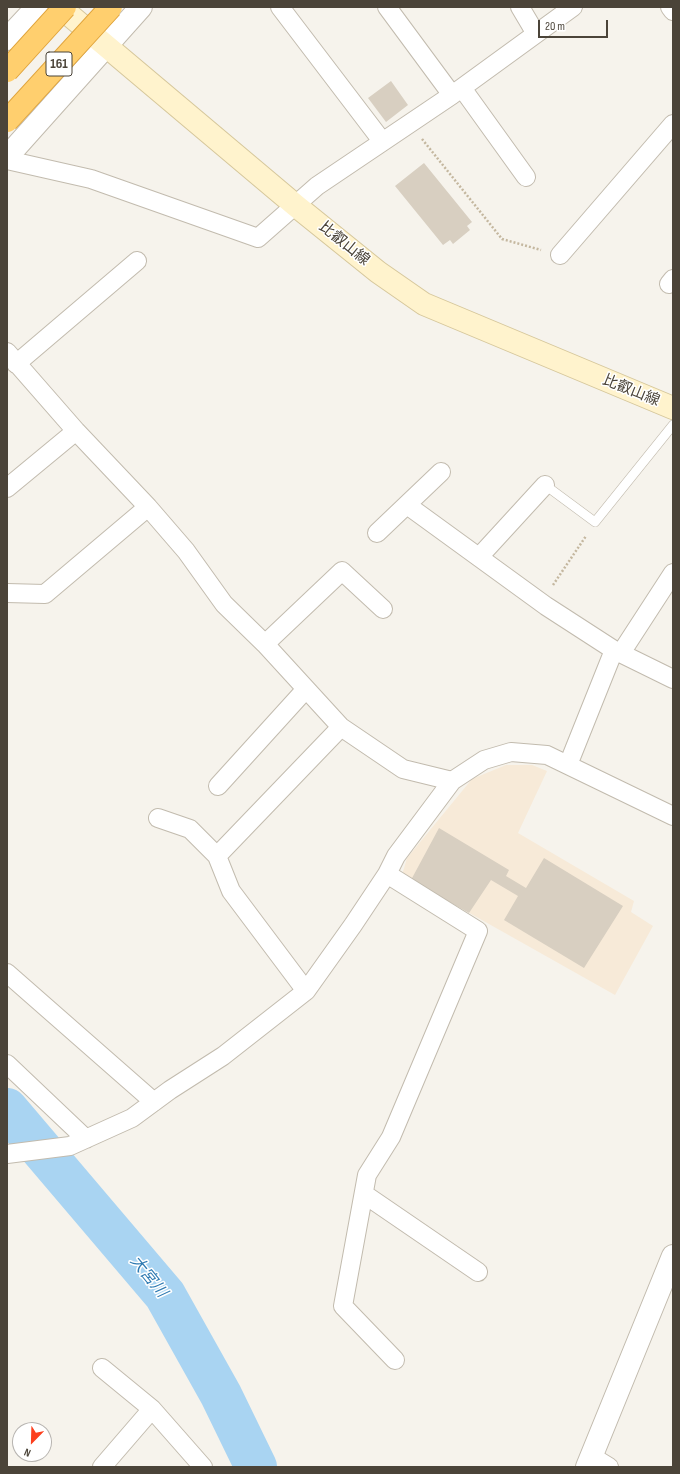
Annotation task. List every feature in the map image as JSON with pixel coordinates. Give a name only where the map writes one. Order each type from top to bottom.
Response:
[{"type":"highway","name":"161","points":[[7,71],[65,7]]},
{"type":"highway","name":"161","points":[[7,121],[111,7]]},
{"type":"main road","name":"比叡山線","points":[[60,7],[107,44],[296,205],[378,272],[424,304],[673,408]]},
{"type":"street","points":[[7,40],[37,7]]},
{"type":"street","points":[[7,157],[141,7]]},
{"type":"street","points":[[280,7],[382,141]]},
{"type":"street","points":[[387,7],[526,177]]},
{"type":"street","points":[[520,7],[536,34]]},
{"type":"street","points":[[7,160],[91,180],[258,238],[318,186],[382,141],[457,92],[573,7]]},
{"type":"street","points":[[670,7],[673,11]]},
{"type":"street","points":[[560,255],[671,130]]},
{"type":"street","points":[[137,261],[12,358],[76,432],[148,507],[186,551],[224,604],[265,644],[341,727],[403,769],[452,781]]},
{"type":"street","points":[[7,488],[76,432]]},
{"type":"street","points":[[377,533],[441,472]]},
{"type":"street","points":[[479,557],[545,485]]},
{"type":"street","points":[[407,505],[542,603],[618,652],[673,679]]},
{"type":"street","points":[[7,593],[46,594],[148,507]]},
{"type":"street","points":[[265,644],[342,571],[383,609]]},
{"type":"street","points":[[568,765],[618,652],[673,573]]},
{"type":"street","points":[[218,786],[306,689]]},
{"type":"street","points":[[217,856],[341,727]]},
{"type":"street","points":[[7,1154],[78,1142],[132,1118],[223,1056],[306,991],[387,874],[396,856],[452,781],[484,760],[511,752],[547,755],[673,816]]},
{"type":"street","points":[[158,818],[190,829],[217,856],[231,891],[306,991]]},
{"type":"street","points":[[387,874],[478,931],[391,1137],[367,1175],[343,1306],[395,1360]]},
{"type":"street","points":[[7,973],[154,1102]]},
{"type":"street","points":[[7,1064],[78,1142]]},
{"type":"street","points":[[364,1194],[478,1272]]},
{"type":"street","points":[[609,1467],[589,1462],[673,1256]]},
{"type":"street","points":[[102,1368],[152,1408],[203,1467]]},
{"type":"street","points":[[102,1467],[152,1408]]},
{"type":"lane","points":[[545,485],[595,522],[673,425]]},
{"type":"path","points":[[409,123],[502,239],[560,255]]},
{"type":"path","points":[[542,603],[595,522]]},
{"type":"shaded area","points":[[506,765],[532,765],[547,771],[518,833],[634,901],[631,912],[653,926],[615,995],[402,875],[407,858],[472,779]]},
{"type":"building","points":[[391,81],[408,105],[386,122],[368,98]]},
{"type":"building","points":[[424,163],[472,222],[467,226],[470,230],[453,244],[450,240],[443,245],[395,186]]},
{"type":"building","points":[[439,828],[509,870],[506,876],[526,888],[544,858],[623,906],[584,968],[504,920],[518,896],[491,880],[469,913],[411,880]]},
{"type":"waterway","name":"大宮川","points":[[7,1109],[165,1295],[221,1395],[256,1467]]}]
